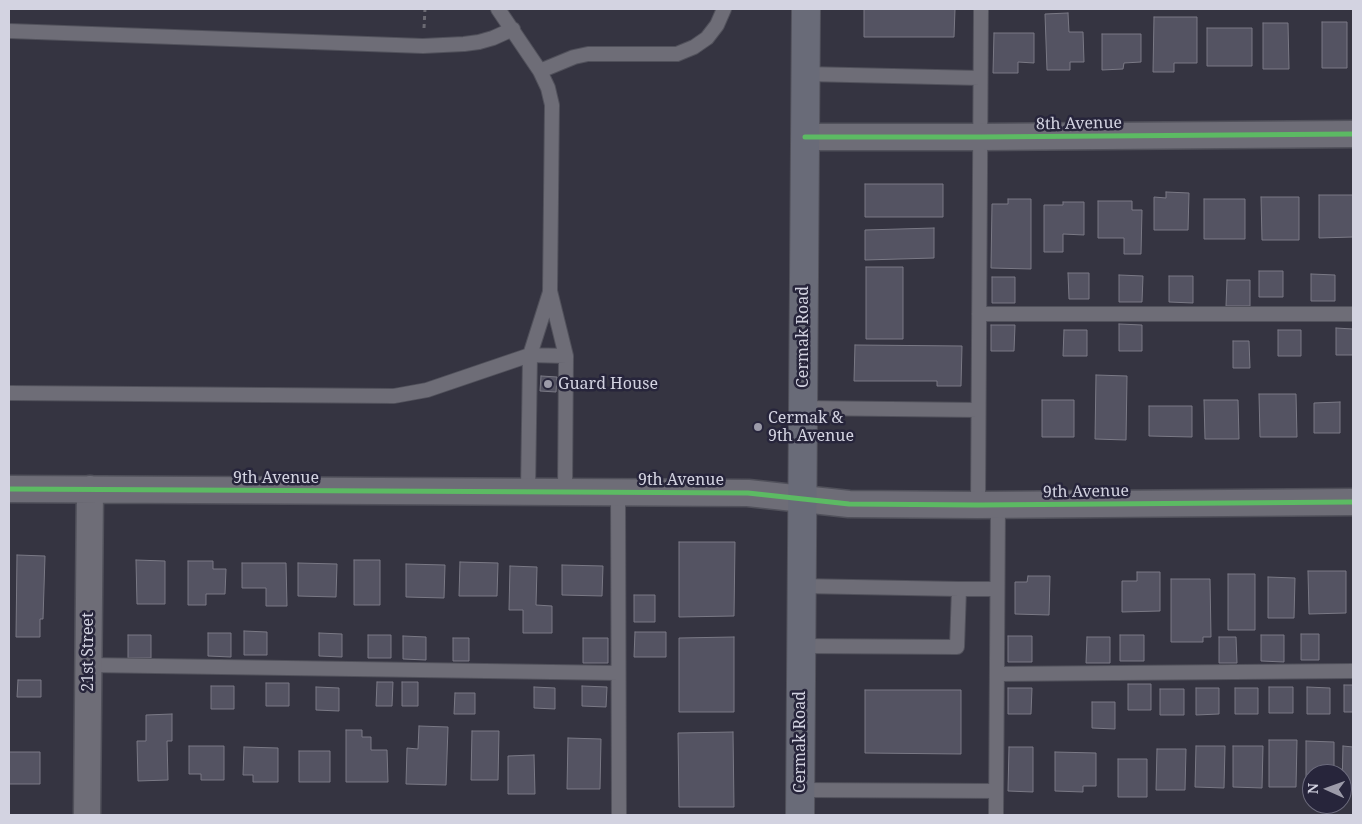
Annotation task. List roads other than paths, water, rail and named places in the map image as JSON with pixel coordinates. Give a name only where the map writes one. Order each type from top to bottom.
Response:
[{"type":"main road","name":"Cermak Road","points":[[800,803],[806,9]]},
{"type":"street","name":"8th Avenue","points":[[805,137],[1353,134]]},
{"type":"street","name":"9th Avenue","points":[[9,489],[748,493],[849,504],[988,505],[1353,502]]},
{"type":"street","name":"21st Street","points":[[87,815],[90,489]]},
{"type":"lane","points":[[498,9],[540,71],[548,88],[552,105],[550,291],[566,356],[565,492]]},
{"type":"lane","points":[[540,71],[574,57],[588,54],[677,54],[694,47],[707,38],[717,25],[724,9]]},
{"type":"lane","points":[[981,9],[978,410],[997,589],[996,815]]},
{"type":"lane","points":[[9,31],[423,46],[479,42],[493,38],[512,28]]},
{"type":"lane","points":[[806,74],[980,78]]},
{"type":"lane","points":[[528,492],[530,355],[550,291]]},
{"type":"lane","points":[[979,314],[1353,314]]},
{"type":"lane","points":[[9,393],[394,396],[426,390],[530,355],[566,356]]},
{"type":"lane","points":[[802,408],[978,410]]},
{"type":"lane","points":[[618,492],[619,815]]},
{"type":"lane","points":[[801,586],[997,589]]},
{"type":"lane","points":[[800,646],[956,647],[959,589]]},
{"type":"lane","points":[[88,665],[618,673]]},
{"type":"lane","points":[[997,674],[1353,671]]},
{"type":"lane","points":[[800,803],[996,791]]},
{"type":"place","name":"Guard House","points":[[548,384]]},
{"type":"place","name":"Cermak & 9th Avenue","points":[[758,427]]}]
